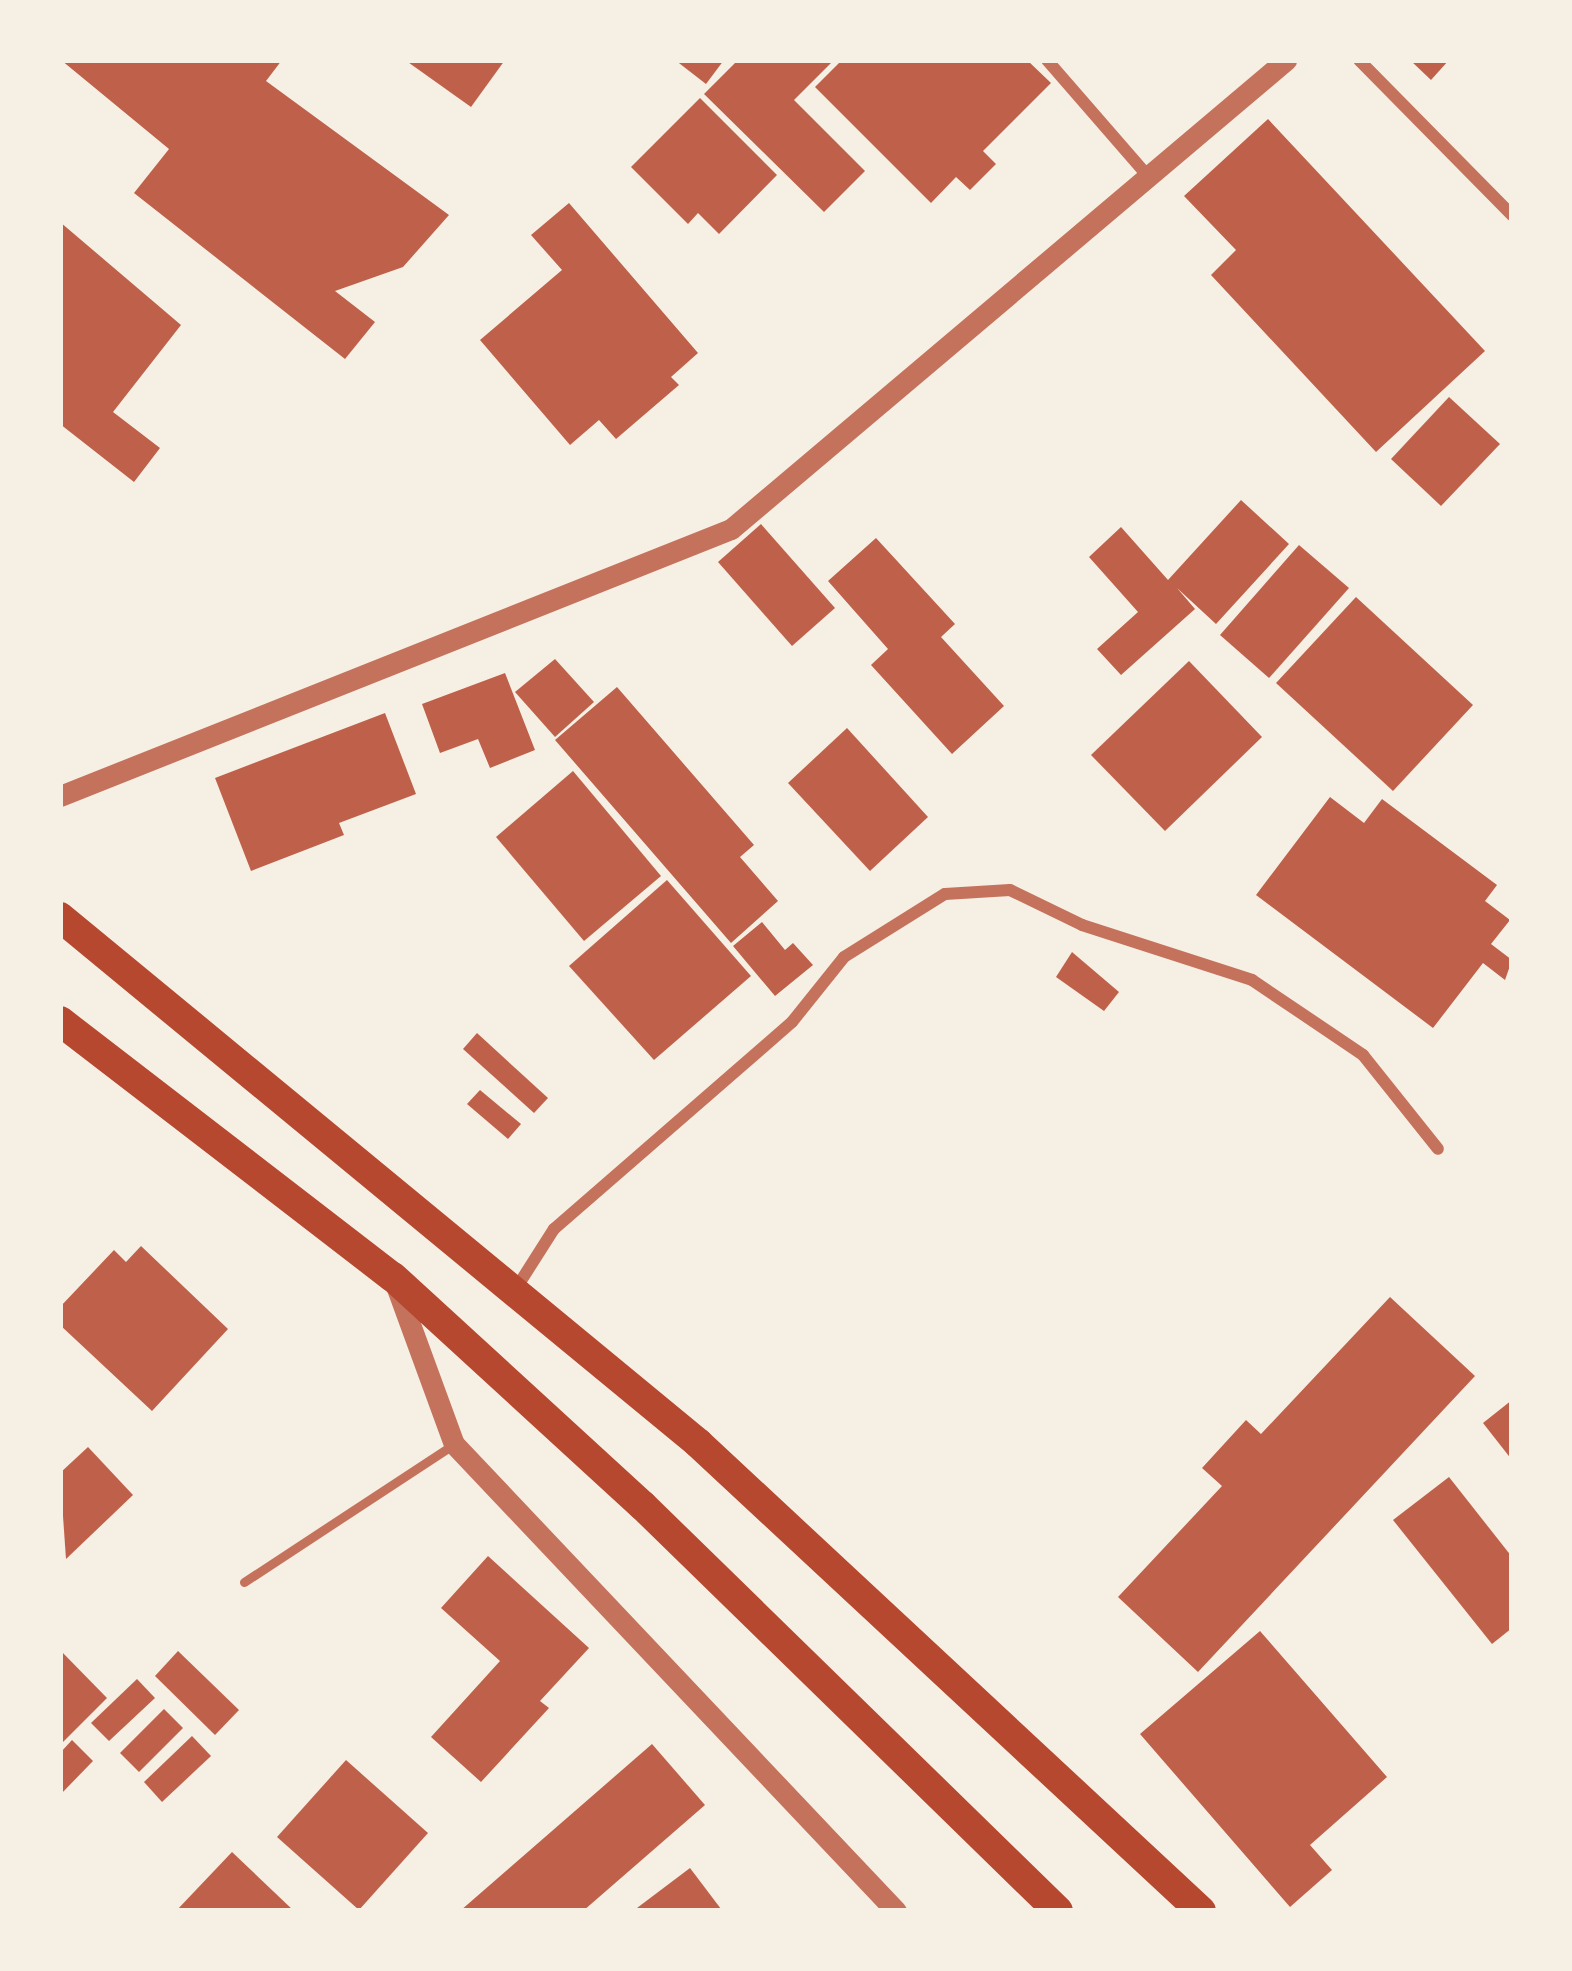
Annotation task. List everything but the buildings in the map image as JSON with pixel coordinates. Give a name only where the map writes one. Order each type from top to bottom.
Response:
[{"type":"main road","points":[[60,917],[517,1287],[698,1443],[1201,1911]]},
{"type":"main road","points":[[60,1021],[393,1277],[642,1505],[1058,1911]]},
{"type":"street","points":[[1047,60],[1148,176]]},
{"type":"street","points":[[60,796],[731,529],[1286,60]]},
{"type":"street","points":[[1359,60],[1512,215]]},
{"type":"street","points":[[517,1287],[554,1229],[792,1022],[844,957],[945,894],[1010,890],[1082,925],[1252,980],[1363,1055],[1438,1148]]},
{"type":"street","points":[[393,1277],[454,1444],[896,1911]]},
{"type":"lane","points":[[244,1582],[454,1444]]}]
